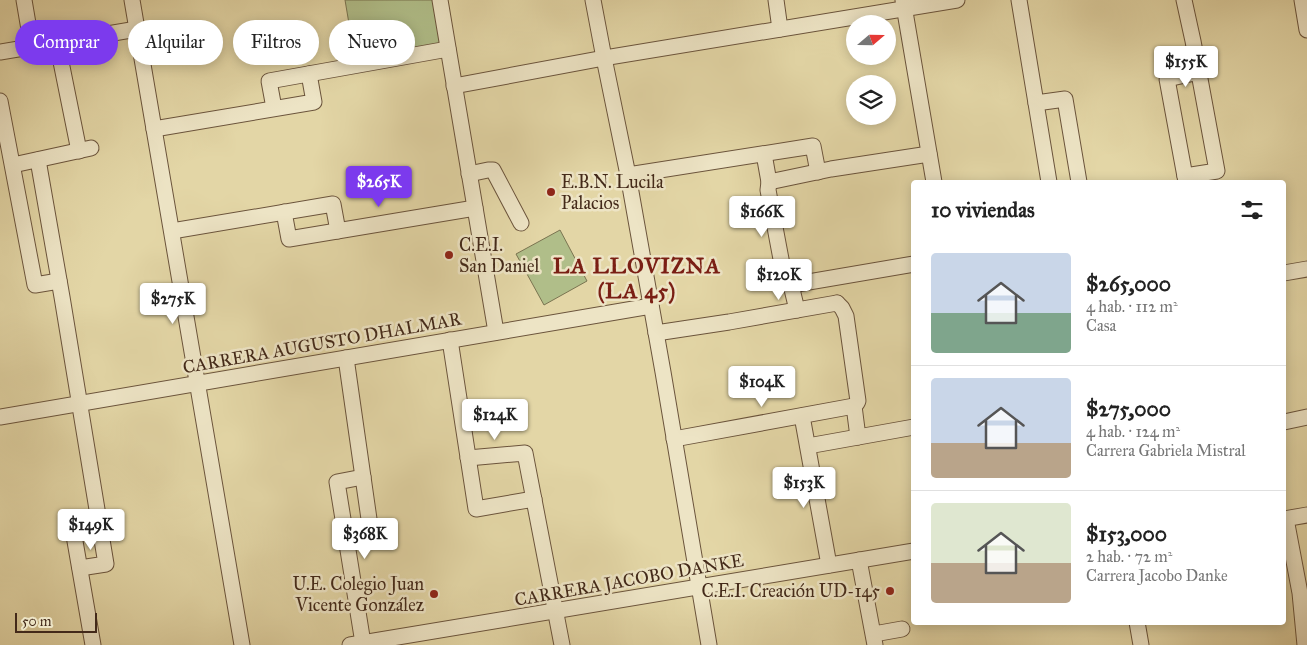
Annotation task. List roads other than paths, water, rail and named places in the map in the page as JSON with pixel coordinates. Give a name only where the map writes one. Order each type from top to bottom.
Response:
[{"type":"street","points":[[24,0],[27,20]]},
{"type":"street","points":[[132,0],[135,20]]},
{"type":"street","points":[[440,0],[496,332]]},
{"type":"street","points":[[594,0],[628,175],[709,645]]},
{"type":"street","points":[[776,0],[780,29]]},
{"type":"street","points":[[454,86],[604,58],[780,29],[904,4],[957,0]]},
{"type":"street","points":[[1019,0],[1049,180]]},
{"type":"street","points":[[1184,0],[1199,72],[1217,171],[1185,179],[1167,78],[1199,72]]},
{"type":"street","points":[[1302,0],[1307,30]]},
{"type":"street","points":[[904,4],[934,180]]},
{"type":"street","points":[[274,108],[269,81],[448,49]]},
{"type":"street","points":[[0,52],[15,50]]},
{"type":"street","points":[[13,165],[85,150],[63,65]]},
{"type":"street","points":[[143,65],[242,645]]},
{"type":"street","points":[[154,129],[314,102],[309,74]]},
{"type":"street","points":[[1036,103],[1065,99],[1079,180]]},
{"type":"street","points":[[0,101],[35,285],[59,281]]},
{"type":"street","points":[[628,175],[813,146],[818,172]]},
{"type":"street","points":[[764,154],[769,182],[768,190],[784,275],[791,284],[797,310]]},
{"type":"street","points":[[769,182],[929,154]]},
{"type":"street","points":[[38,160],[106,564],[80,568]]},
{"type":"street","points":[[469,174],[493,170],[521,223]]},
{"type":"street","points":[[172,231],[333,204],[338,231]]},
{"type":"street","points":[[284,212],[289,239],[475,208]]},
{"type":"street","points":[[791,284],[911,265]]},
{"type":"street","points":[[1286,273],[1307,269]]},
{"type":"street","points":[[674,439],[854,406],[858,401],[846,316],[837,303],[832,278]]},
{"type":"street","points":[[656,333],[837,303]]},
{"type":"street","name":"CARRERA AUGUSTO DHALMAR","points":[[0,417],[651,306]]},
{"type":"street","points":[[450,340],[476,508],[534,499]]},
{"type":"street","points":[[345,531],[370,526],[346,358]]},
{"type":"street","points":[[854,406],[858,437]]},
{"type":"street","points":[[802,416],[829,565]]},
{"type":"street","points":[[1286,422],[1307,417]]},
{"type":"street","points":[[808,446],[911,428]]},
{"type":"street","points":[[468,458],[525,453],[562,645]]},
{"type":"street","points":[[357,644],[345,531],[337,482],[363,478]]},
{"type":"street","points":[[1286,519],[1307,514]]},
{"type":"street","points":[[93,645],[72,524],[99,520]]},
{"type":"street","points":[[1286,532],[1287,546],[1301,602],[1305,645]]},
{"type":"street","name":"CARRERA JACOBO DANKE","points":[[357,644],[419,640],[556,611],[911,551]]},
{"type":"street","points":[[859,560],[874,640],[902,629]]},
{"type":"street","points":[[1138,625],[1141,645]]},
{"type":"place","name":"E.B.N. Lucila Palacios","points":[[551,192]]},
{"type":"place","name":"C.E.I. San Daniel","points":[[449,255]]},
{"type":"place","name":"C.E.I. Creación UD-145","points":[[890,591]]},
{"type":"place","name":"U.E. Colegio Juan Vicente González","points":[[434,594]]},
{"type":"district","name":"LA LLOVIZNA (LA 45)","points":[[637,278]]}]
